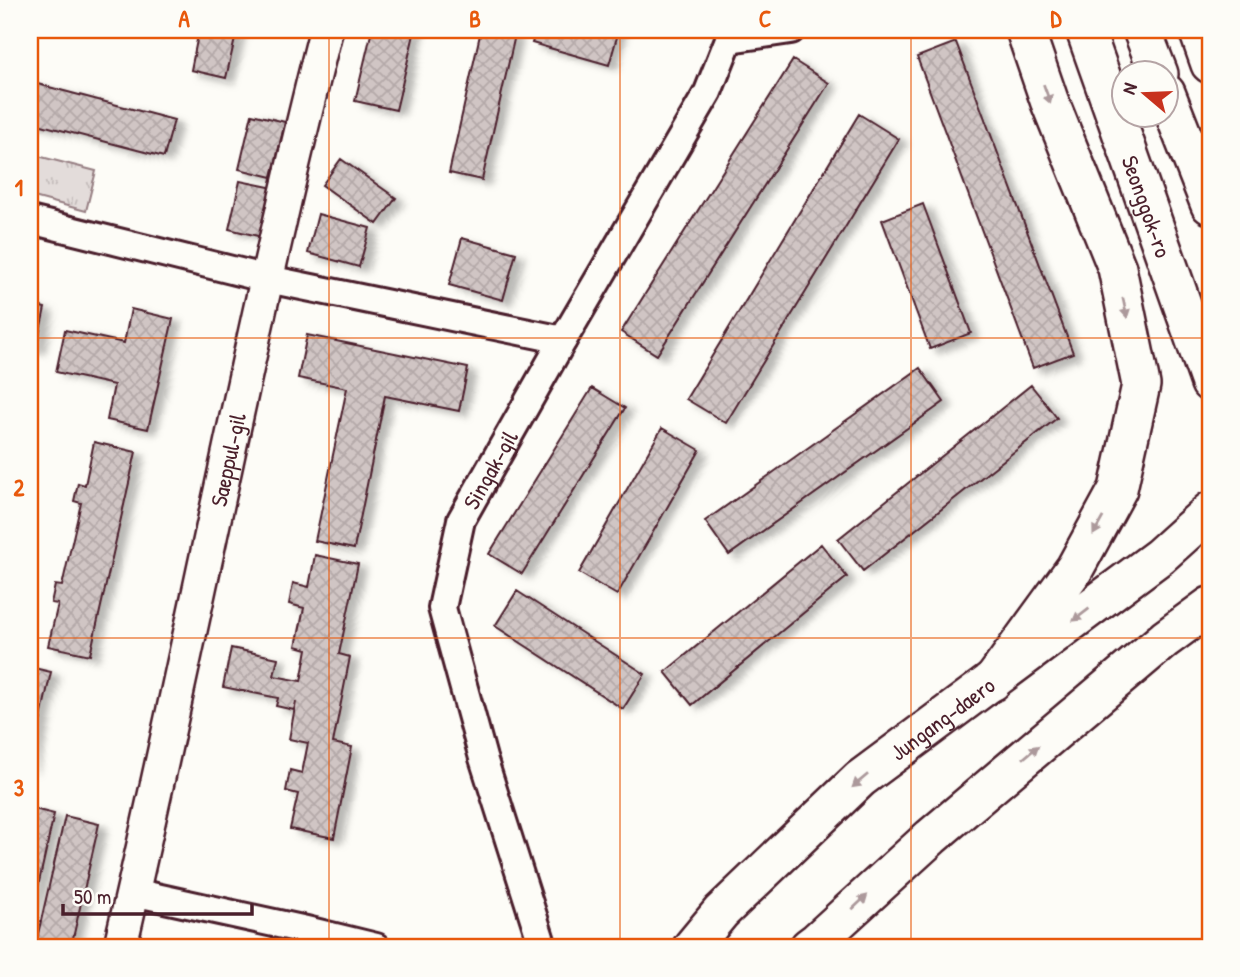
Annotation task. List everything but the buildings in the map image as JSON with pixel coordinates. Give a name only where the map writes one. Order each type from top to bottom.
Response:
[{"type":"main road","points":[[992,681],[1075,568],[1118,489],[1141,385],[1117,268],[1049,100],[1025,30]]},
{"type":"main road","name":"Seonggok-ro","points":[[1084,30],[1210,383]]},
{"type":"main road","points":[[1142,30],[1154,60]]},
{"type":"main road","points":[[1198,30],[1210,64]]},
{"type":"main road","points":[[1180,127],[1210,205]]},
{"type":"main road","name":"Jungang-daero","points":[[692,947],[721,912],[860,779],[1160,556],[1210,511]]},
{"type":"main road","points":[[1160,556],[1210,523]]},
{"type":"main road","points":[[813,945],[931,837],[1210,598]]},
{"type":"main road","points":[[1165,639],[1210,606]]},
{"type":"street","name":"Saeppul-gil","points":[[120,947],[268,278],[326,30]]},
{"type":"street","points":[[729,34],[791,30]]},
{"type":"street","name":"Singak-gil","points":[[543,947],[483,758],[442,608],[461,520],[708,92],[729,34]]},
{"type":"street","points":[[30,219],[268,278],[563,340]]},
{"type":"street","points":[[133,892],[308,938],[376,947]]},
{"type":"green space","points":[[30,154],[96,171],[86,211],[30,196]]}]
